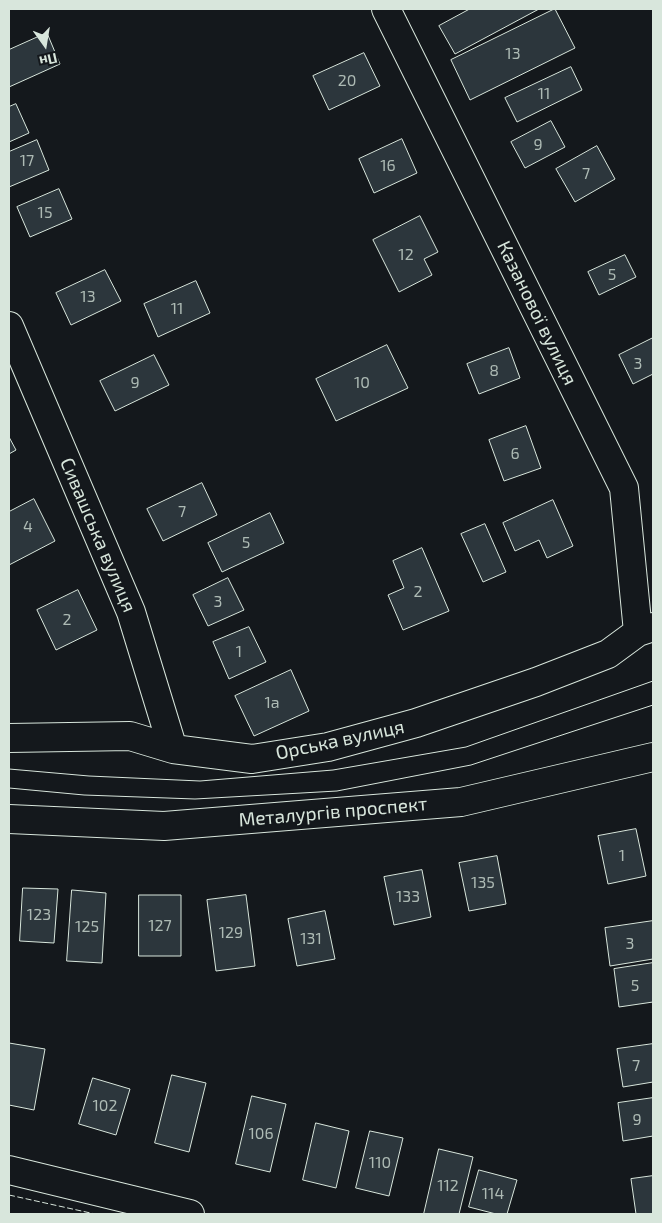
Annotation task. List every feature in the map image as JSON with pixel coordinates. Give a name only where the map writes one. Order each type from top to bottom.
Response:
[{"type":"street","name":"Казанової вулиця","points":[[386,9],[624,488],[646,629]]},
{"type":"street","name":"Сивашська вулиця","points":[[9,326],[131,612],[173,749]]},
{"type":"street","name":"Орська вулиця","points":[[9,738],[130,736],[173,749],[252,759],[328,747],[416,724],[536,682],[608,654],[646,629]]},
{"type":"street","name":"Металургів проспект","points":[[9,819],[164,826],[461,802],[653,757]]},
{"type":"street","points":[[9,1170],[190,1214]]},
{"type":"building","points":[[470,9],[539,9],[455,54],[439,26]]},
{"type":"building","points":[[555,9],[575,48],[470,100],[451,60]]},
{"type":"building","points":[[47,33],[60,64],[9,87],[9,50]]},
{"type":"building","points":[[364,53],[380,86],[329,110],[313,76]]},
{"type":"building","points":[[571,67],[582,90],[517,122],[505,98]]},
{"type":"building","points":[[16,104],[29,133],[9,142],[9,107]]},
{"type":"building","points":[[551,121],[565,147],[525,168],[511,142]]},
{"type":"building","points":[[402,139],[417,173],[374,193],[359,159]]},
{"type":"building","points":[[37,140],[49,170],[9,187],[9,152]]},
{"type":"building","points":[[597,146],[615,179],[575,202],[556,169]]},
{"type":"building","points":[[59,189],[72,219],[30,237],[17,207]]},
{"type":"building","points":[[420,216],[438,252],[424,259],[432,275],[399,292],[373,240]]},
{"type":"building","points":[[625,255],[636,277],[599,295],[588,272]]},
{"type":"building","points":[[105,270],[121,301],[71,325],[56,293]]},
{"type":"building","points":[[196,281],[210,313],[158,337],[144,304]]},
{"type":"building","points":[[653,338],[653,374],[633,384],[619,355]]},
{"type":"building","points":[[387,345],[408,388],[336,421],[316,379]]},
{"type":"building","points":[[509,348],[520,378],[479,394],[467,364]]},
{"type":"building","points":[[154,355],[169,385],[115,411],[100,381]]},
{"type":"building","points":[[526,426],[541,468],[504,481],[489,440]]},
{"type":"building","points":[[9,437],[16,450],[9,454]]},
{"type":"building","points":[[202,483],[217,515],[163,541],[147,509]]},
{"type":"building","points":[[34,499],[55,541],[9,565],[9,512]]},
{"type":"building","points":[[553,500],[573,546],[547,558],[539,540],[515,551],[503,523]]},
{"type":"building","points":[[270,513],[284,543],[222,572],[208,543]]},
{"type":"building","points":[[485,524],[506,572],[483,582],[461,534]]},
{"type":"building","points":[[422,548],[449,611],[403,630],[388,595],[404,588],[393,561]]},
{"type":"building","points":[[228,578],[244,610],[208,626],[193,595]]},
{"type":"building","points":[[78,590],[97,630],[56,650],[37,610]]},
{"type":"building","points":[[249,627],[266,662],[229,679],[213,642]]},
{"type":"building","points":[[291,670],[309,711],[254,736],[235,696]]},
{"type":"building","points":[[636,829],[646,876],[608,884],[598,836]]},
{"type":"building","points":[[497,856],[506,904],[469,911],[459,863]]},
{"type":"building","points":[[422,870],[431,917],[394,925],[384,877]]},
{"type":"building","points":[[23,888],[58,889],[54,943],[20,941]]},
{"type":"building","points":[[72,890],[106,893],[102,963],[67,961]]},
{"type":"building","points":[[139,895],[181,895],[181,956],[139,956]]},
{"type":"building","points":[[246,895],[255,966],[216,971],[207,900]]},
{"type":"building","points":[[325,911],[335,959],[297,966],[288,919]]},
{"type":"building","points":[[653,921],[653,959],[610,966],[605,928]]},
{"type":"building","points":[[653,963],[653,1002],[619,1007],[614,969]]},
{"type":"building","points":[[9,1043],[45,1049],[34,1110],[9,1105]]},
{"type":"building","points":[[653,1044],[653,1082],[623,1087],[617,1049]]},
{"type":"building","points":[[172,1075],[206,1083],[189,1152],[155,1143]]},
{"type":"building","points":[[93,1078],[130,1089],[116,1135],[79,1124]]},
{"type":"building","points":[[252,1096],[286,1104],[270,1172],[236,1164]]},
{"type":"building","points":[[653,1098],[653,1136],[623,1141],[618,1103]]},
{"type":"building","points":[[316,1123],[349,1131],[336,1188],[303,1180]]},
{"type":"building","points":[[370,1131],[403,1138],[389,1196],[356,1188]]},
{"type":"building","points":[[439,1149],[473,1157],[459,1214],[424,1214]]},
{"type":"building","points":[[479,1170],[517,1180],[507,1214],[496,1214],[469,1207]]},
{"type":"building","points":[[653,1176],[653,1214],[636,1214],[631,1179]]},
{"type":"tram line","points":[[9,769],[89,776],[200,781],[333,770],[466,747],[653,681]]},
{"type":"tram line","points":[[9,788],[84,795],[195,799],[337,791],[471,765],[653,705]]},
{"type":"fence","points":[[9,1195],[95,1214]]}]
